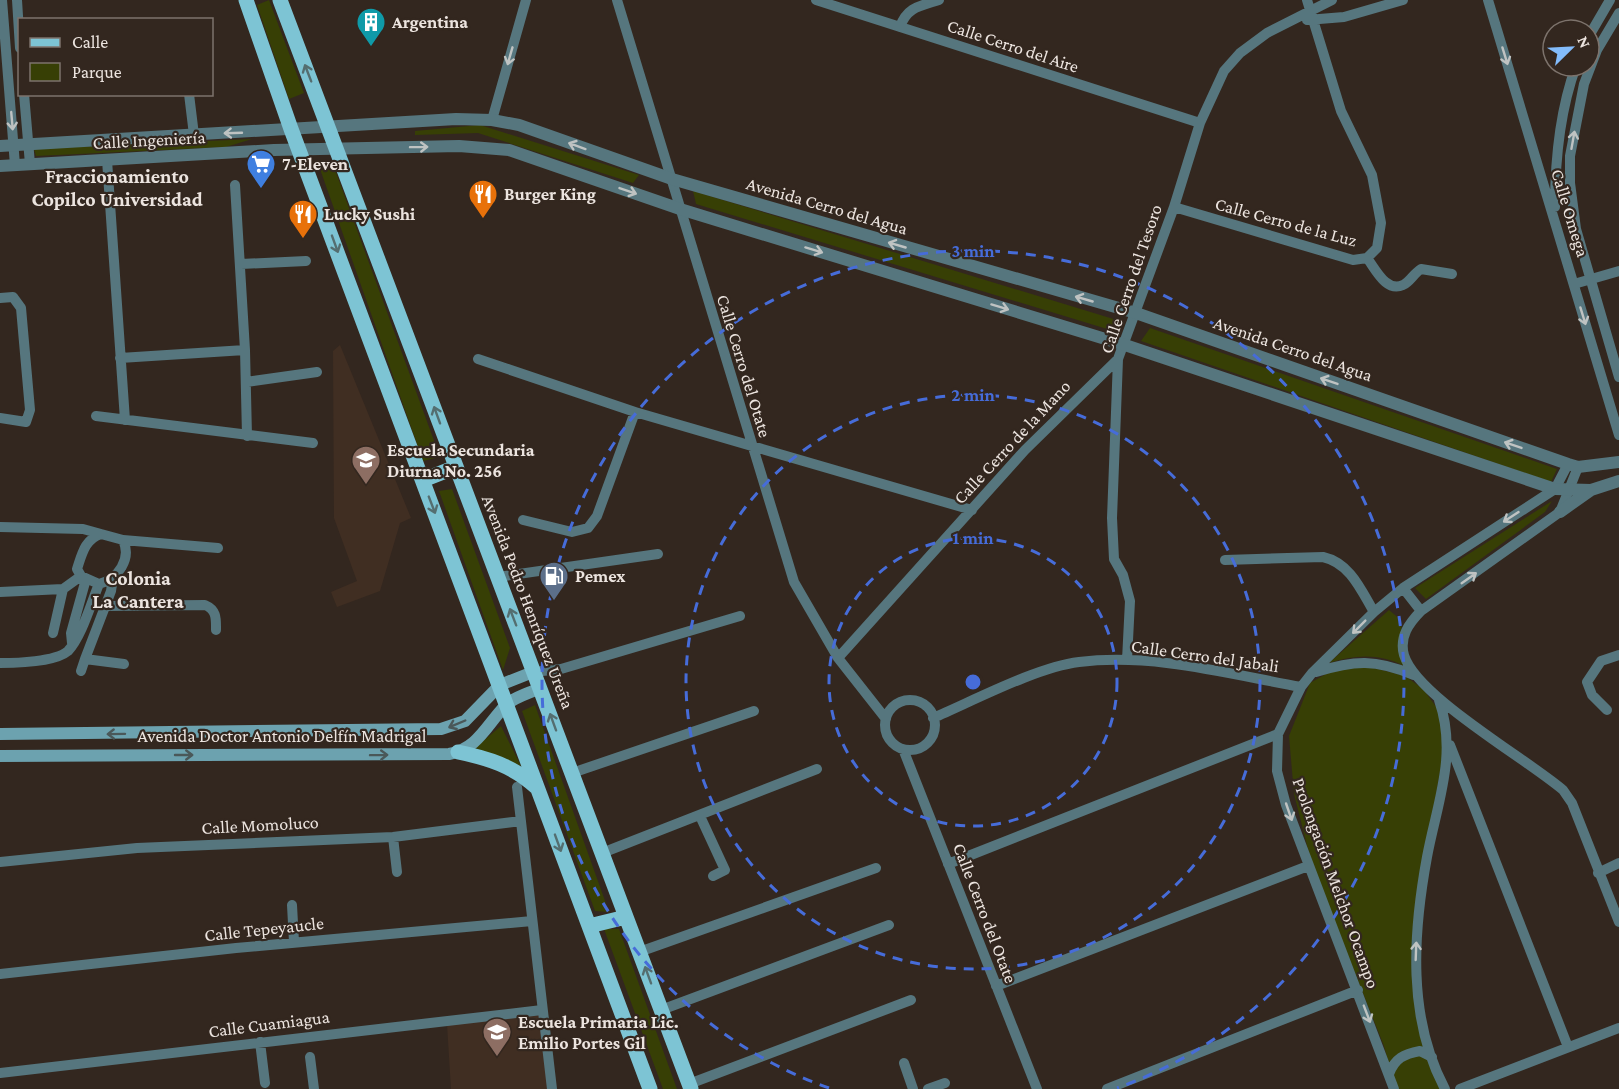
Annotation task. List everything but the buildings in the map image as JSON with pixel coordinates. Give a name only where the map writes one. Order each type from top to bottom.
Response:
[{"type":"main road","points":[[246,0],[291,129],[650,1089]]},
{"type":"main road","name":"Avenida Pedro Henríquez Ureña","points":[[280,0],[690,1087]]},
{"type":"main road","points":[[423,480],[456,467]]},
{"type":"main road","name":"Avenida Doctor Antonio Delfín Madrigal","points":[[0,734],[441,729],[465,721],[500,685],[533,672]]},
{"type":"main road","points":[[458,753],[490,728],[507,704],[540,688]]},
{"type":"main road","points":[[458,753],[497,762],[526,777],[538,788]]},
{"type":"main road","name":"Avenida Doctor Antonio Delfín Madrigal","points":[[0,756],[458,753]]},
{"type":"main road","points":[[589,926],[626,917]]},
{"type":"street","points":[[2,0],[2,32],[15,165]]},
{"type":"street","points":[[17,0],[18,18]]},
{"type":"street","points":[[492,120],[526,0]]},
{"type":"street","name":"Calle Cerro del Otate","points":[[617,0],[794,582],[838,658],[886,719]]},
{"type":"street","name":"Calle Cerro del Aire","points":[[816,0],[1200,123]]},
{"type":"street","points":[[900,27],[905,14],[911,9],[939,0]]},
{"type":"street","points":[[1310,10],[1332,0]]},
{"type":"street","name":"Calle Cerro del Tesoro","points":[[1127,660],[1130,601],[1123,575],[1114,559],[1112,518],[1118,359],[1174,207],[1200,123],[1224,71],[1240,53],[1291,21],[1310,10],[1344,17],[1403,0]]},
{"type":"street","name":"Calle Omega","points":[[1488,0],[1619,435]]},
{"type":"street","points":[[1600,18],[1610,0]]},
{"type":"street","name":"Calle Cerro de la Luz","points":[[1174,207],[1353,260],[1367,258],[1377,248],[1381,223],[1372,175],[1341,111],[1310,10]]},
{"type":"street","name":"Calle Omega","points":[[1619,13],[1596,51],[1584,84],[1570,156],[1572,211],[1619,377]]},
{"type":"street","points":[[2,32],[18,32]]},
{"type":"street","points":[[1555,219],[1557,157],[1572,78]]},
{"type":"street","points":[[24,96],[30,164]]},
{"type":"street","points":[[189,96],[194,135]]},
{"type":"street","name":"Avenida Cerro del Agua","points":[[291,129],[456,119],[492,120],[519,125],[672,180],[1136,314],[1573,465],[1619,462]]},
{"type":"street","name":"Calle Ingeniería","points":[[0,146],[291,129]]},
{"type":"street","points":[[255,152],[260,143],[256,132]]},
{"type":"street","points":[[300,150],[459,146],[509,150],[680,209],[1125,345],[1561,489],[1591,490]]},
{"type":"street","name":"Calle Ingeniería","points":[[0,165],[300,150]]},
{"type":"street","points":[[107,160],[125,420]]},
{"type":"street","points":[[235,185],[241,264],[247,435]]},
{"type":"street","points":[[1367,258],[1384,282],[1394,286],[1404,285],[1421,268],[1452,274]]},
{"type":"street","points":[[241,264],[306,261]]},
{"type":"street","points":[[1574,284],[1619,271]]},
{"type":"street","points":[[0,298],[13,297],[21,308],[30,410],[26,422],[0,418]]},
{"type":"street","points":[[120,358],[245,350]]},
{"type":"street","points":[[478,359],[634,412],[972,510]]},
{"type":"street","name":"Calle Cerro de la Mano","points":[[838,658],[1087,387],[1118,359]]},
{"type":"street","points":[[246,382],[317,372]]},
{"type":"street","points":[[523,520],[572,532],[588,528],[597,516],[634,412]]},
{"type":"street","points":[[96,416],[313,443]]},
{"type":"street","points":[[1560,512],[1561,489],[1573,465]]},
{"type":"street","points":[[1619,481],[1591,490],[1421,611],[1410,622],[1404,637],[1404,655],[1414,675],[1439,700],[1563,790],[1572,803],[1619,922]]},
{"type":"street","name":"Prolongación Melchor Ocampo","points":[[1394,1089],[1358,990],[1308,866],[1277,771],[1278,734],[1302,687],[1312,674],[1374,612],[1403,588],[1561,489]]},
{"type":"street","points":[[0,527],[83,529],[123,540],[218,548]]},
{"type":"street","points":[[83,529],[88,542]]},
{"type":"street","points":[[72,643],[71,633],[88,542],[92,537],[101,534]]},
{"type":"street","points":[[0,663],[33,662],[65,652],[78,636],[107,584],[124,563],[126,554],[123,540]]},
{"type":"street","points":[[126,554],[140,542]]},
{"type":"street","points":[[498,577],[658,554]]},
{"type":"street","points":[[1225,560],[1323,557],[1332,559],[1346,568],[1374,612]]},
{"type":"street","points":[[81,575],[107,584]]},
{"type":"street","points":[[0,592],[67,586],[81,575]]},
{"type":"street","points":[[81,671],[106,606],[107,584]]},
{"type":"street","points":[[53,633],[67,586]]},
{"type":"street","points":[[1403,588],[1421,611]]},
{"type":"street","points":[[106,606],[205,606],[212,608],[216,615],[216,630]]},
{"type":"street","points":[[533,672],[561,669],[740,616]]},
{"type":"street","points":[[1607,710],[1592,695],[1587,682],[1601,661],[1619,655]]},
{"type":"street","points":[[85,659],[124,664]]},
{"type":"street","name":"Calle Cerro del Jabali","points":[[933,718],[1045,671],[1077,662],[1127,660],[1173,664],[1302,687]]},
{"type":"street","points":[[1312,674],[1348,662],[1393,666],[1414,675]]},
{"type":"street","points":[[540,688],[561,669]]},
{"type":"street","points":[[909,700],[921,703],[933,718],[934,731],[927,742],[916,749],[903,749],[888,737],[886,719],[892,708],[909,700]]},
{"type":"street","points":[[1439,700],[1448,742],[1568,1047]]},
{"type":"street","points":[[572,773],[754,711]]},
{"type":"street","points":[[948,864],[1278,734]]},
{"type":"street","points":[[1445,1089],[1426,1039],[1416,973],[1417,920],[1427,855],[1446,777],[1448,742]]},
{"type":"street","name":"Calle Cerro del Otate","points":[[903,749],[1037,1089]]},
{"type":"street","points":[[602,853],[817,769]]},
{"type":"street","points":[[517,787],[552,1089]]},
{"type":"street","points":[[700,816],[725,870],[713,876]]},
{"type":"street","name":"Calle Momoluco","points":[[0,862],[137,848],[393,837],[521,821]]},
{"type":"street","points":[[393,837],[397,872]]},
{"type":"street","points":[[1598,873],[1619,863]]},
{"type":"street","points":[[996,986],[1308,866]]},
{"type":"street","points":[[639,952],[876,868]]},
{"type":"street","points":[[292,905],[294,942]]},
{"type":"street","name":"Calle Tepeyaucle","points":[[0,974],[294,942],[532,921]]},
{"type":"street","points":[[661,1010],[889,925]]},
{"type":"street","points":[[1107,1089],[1358,990]]},
{"type":"street","points":[[690,1087],[911,1000]]},
{"type":"street","name":"Calle Cuamiagua","points":[[0,1073],[543,1010]]},
{"type":"street","points":[[1461,1089],[1619,1028]]},
{"type":"street","points":[[1380,1048],[1395,1055],[1416,1047],[1426,1039]]},
{"type":"street","points":[[260,1042],[265,1083]]},
{"type":"street","points":[[1389,1074],[1393,1062],[1400,1057],[1420,1051],[1432,1057]]},
{"type":"street","points":[[310,1057],[314,1089]]},
{"type":"street","points":[[904,1063],[913,1089]]},
{"type":"street","points":[[927,1089],[945,1083]]},
{"type":"shaded area","name":"Escuela Secundaria Diurna No. 256","points":[[340,345],[411,518],[400,523],[380,591],[337,607],[331,592],[357,581],[334,518],[333,351]]},
{"type":"shaded area","name":"Escuela Primaria Lic. Emilio Portes Gil","points":[[539,1014],[549,1089],[451,1089],[447,1024]]},
{"type":"green space","points":[[269,0],[304,93],[289,99],[257,5]]},
{"type":"green space","points":[[480,125],[639,175],[633,183],[478,133],[415,135],[415,131]]},
{"type":"green space","points":[[252,139],[226,147],[36,156],[34,149]]},
{"type":"green space","points":[[334,167],[440,457],[423,461],[320,169]]},
{"type":"green space","points":[[693,191],[1120,321],[1117,332],[696,204]]},
{"type":"green space","points":[[1150,328],[1557,469],[1551,482],[1141,341]]},
{"type":"green space","points":[[452,489],[510,648],[503,670],[439,491]]},
{"type":"green space","points":[[1552,501],[1545,512],[1426,599],[1415,588]]},
{"type":"green space","points":[[1389,610],[1401,620],[1404,666],[1376,657],[1348,658],[1329,663]]},
{"type":"green space","points":[[1370,667],[1405,676],[1423,689],[1440,712],[1445,743],[1417,904],[1420,1017],[1444,1089],[1396,1089],[1384,1046],[1312,865],[1294,794],[1289,736],[1310,683],[1335,669]]},
{"type":"green space","points":[[535,705],[609,912],[595,911],[522,711]]},
{"type":"green space","points":[[501,726],[521,766],[475,748]]},
{"type":"green space","points":[[604,929],[619,929],[677,1089],[663,1089]]},
{"type":"place","name":"Argentina","points":[[371,48]]},
{"type":"place","name":"7-Eleven","points":[[261,190]]},
{"type":"place","name":"Burger King","points":[[483,220]]},
{"type":"place","name":"Lucky Sushi","points":[[303,240]]},
{"type":"place","name":"Escuela Secundaria Diurna No. 256","points":[[366,486]]},
{"type":"place","name":"Pemex","points":[[554,602]]},
{"type":"place","name":"Escuela Primaria Lic. Emilio Portes Gil","points":[[497,1058]]},
{"type":"district","name":"Fraccionamiento Copilco Universidad","points":[[117,188]]},
{"type":"district","name":"Colonia La Cantera","points":[[138,590]]}]
